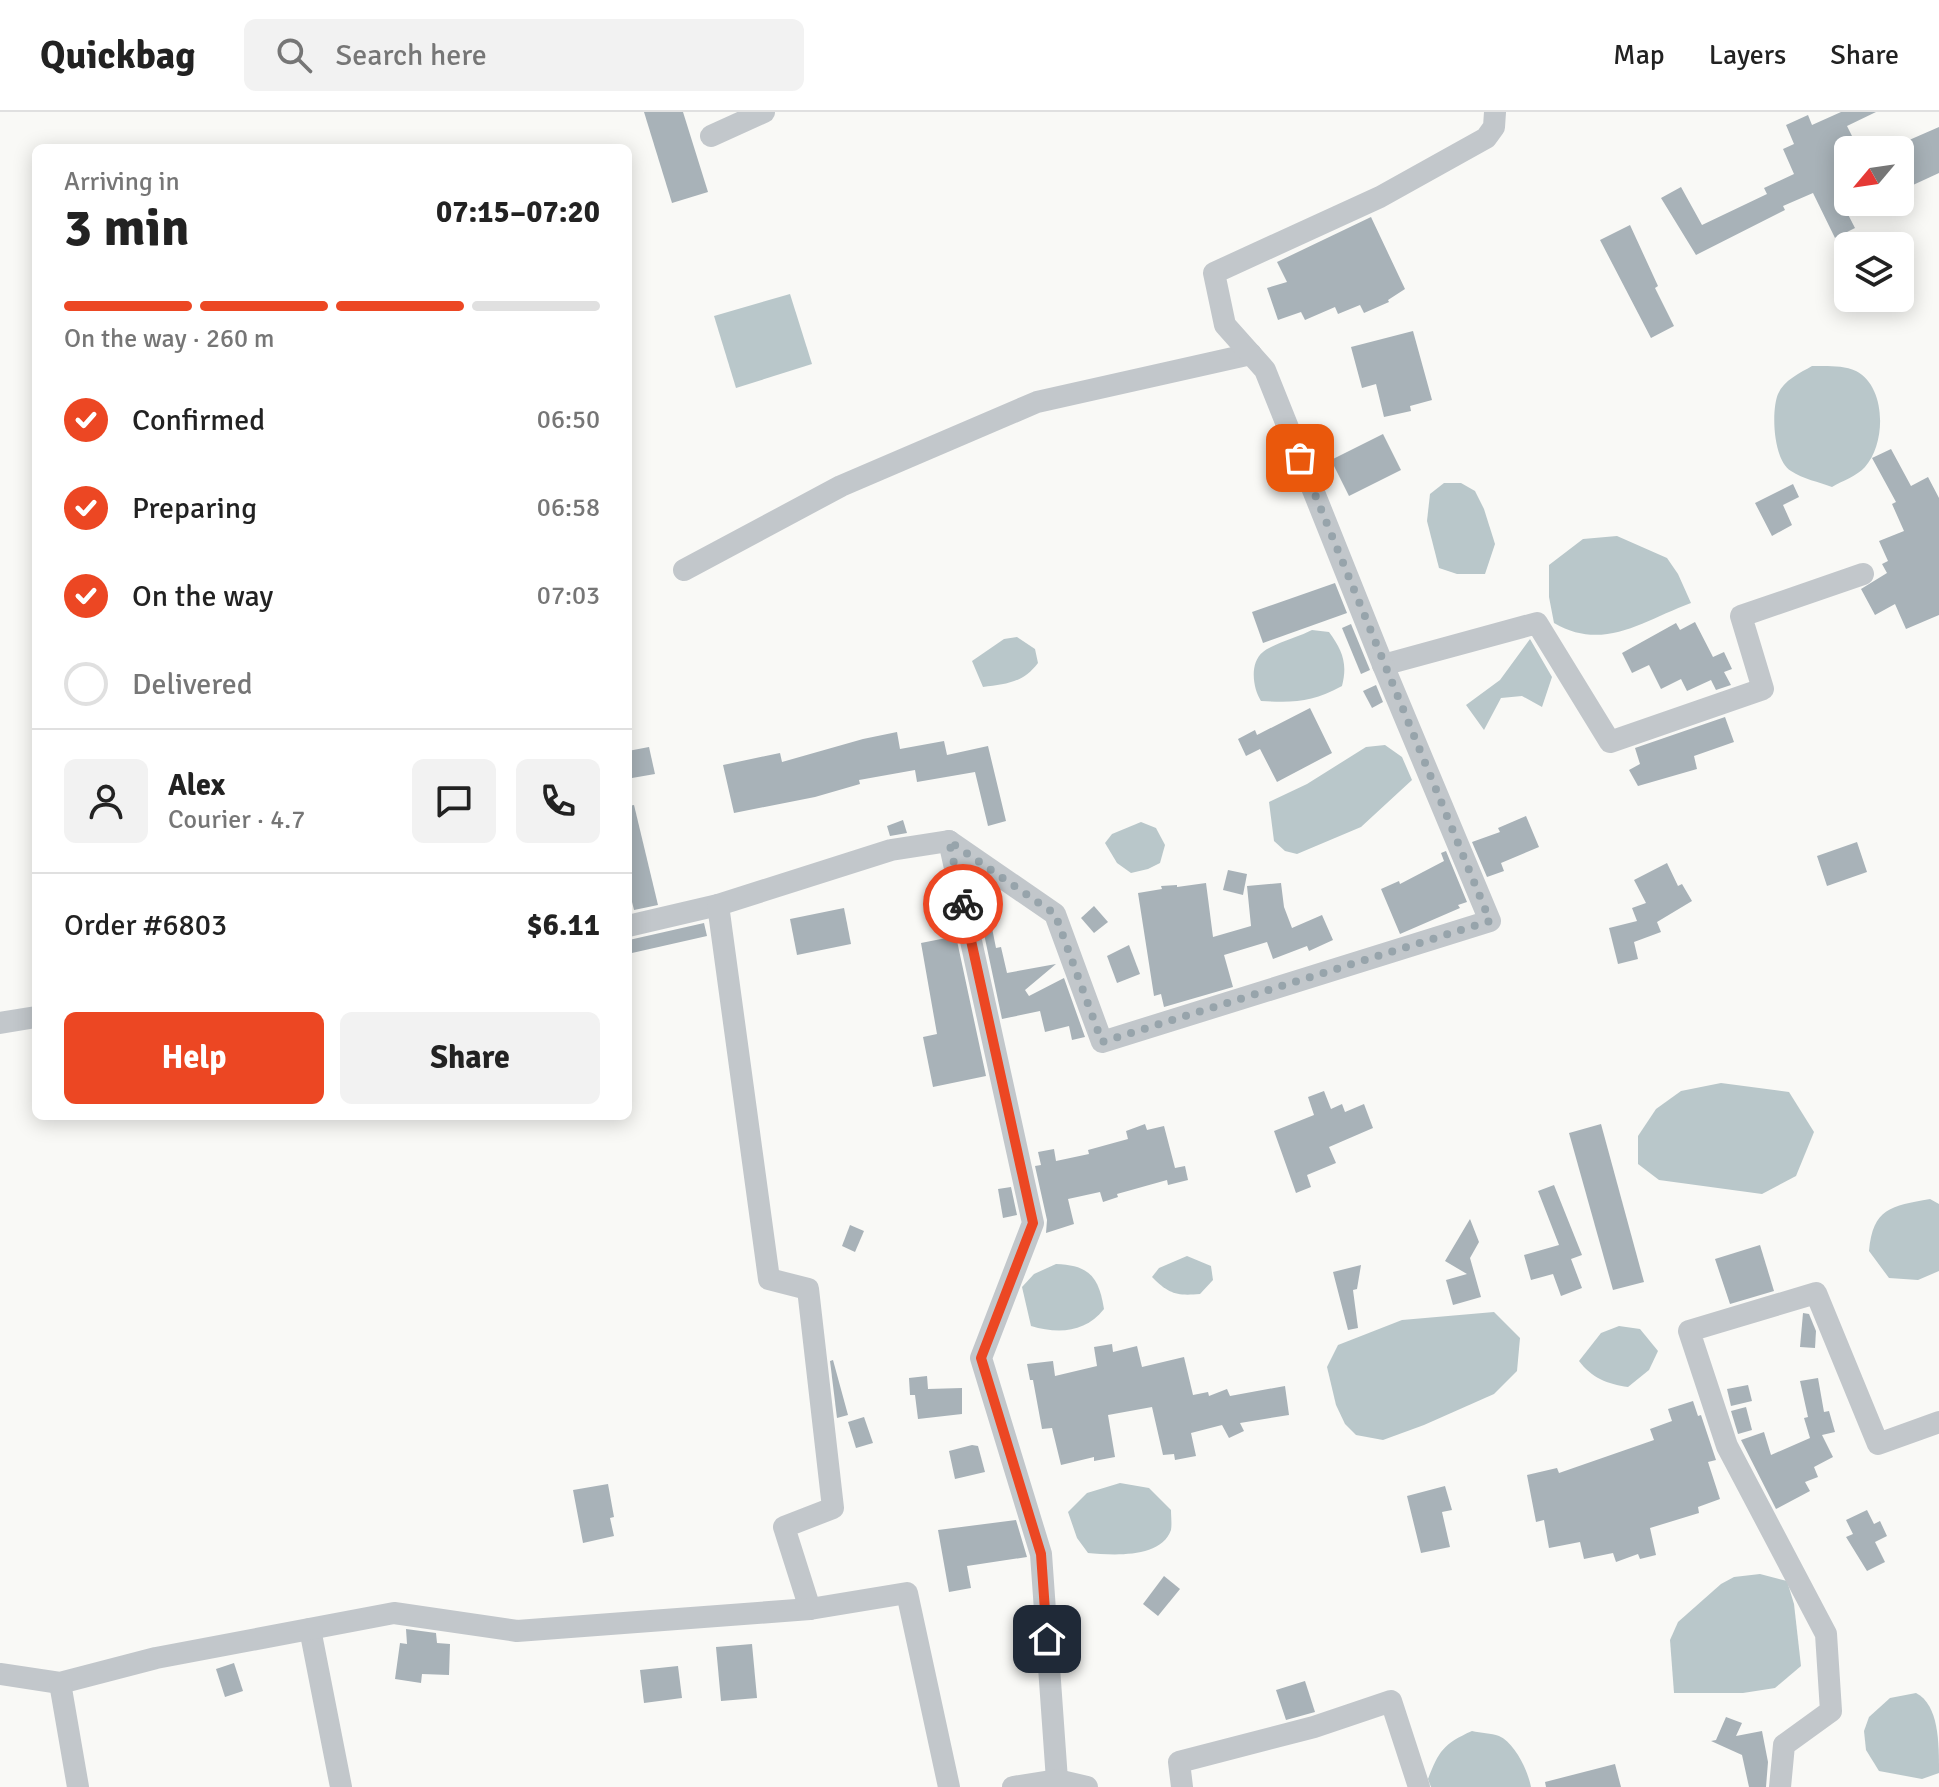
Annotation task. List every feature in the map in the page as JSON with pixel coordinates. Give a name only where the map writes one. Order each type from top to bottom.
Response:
[{"type":"street","points":[[711,136],[764,112]]},
{"type":"street","points":[[632,925],[718,905],[891,850],[949,841],[1055,914],[1102,1042],[1490,921],[1265,370],[1225,325],[1214,273],[1380,197],[1486,138],[1494,127],[1495,112]]},
{"type":"street","points":[[684,570],[841,486],[1037,402],[1251,354]]},
{"type":"street","points":[[1383,665],[1537,623],[1610,742],[1763,689],[1741,616],[1863,574]]},
{"type":"street","points":[[949,841],[1033,1223],[981,1358],[1041,1554],[1057,1780]]},
{"type":"street","points":[[718,905],[769,1279],[808,1289],[833,1508],[784,1527],[810,1609]]},
{"type":"street","points":[[0,1023],[32,1018]]},
{"type":"street","points":[[1780,1787],[1784,1745],[1831,1711],[1826,1634],[1727,1446],[1689,1331],[1816,1293],[1878,1444],[1939,1422]]},
{"type":"street","points":[[0,1674],[60,1683],[156,1658],[394,1613],[517,1631],[810,1609],[907,1593],[949,1787]]},
{"type":"street","points":[[310,1629],[341,1787]]},
{"type":"street","points":[[60,1683],[78,1787]]},
{"type":"street","points":[[1182,1787],[1179,1762],[1314,1727],[1391,1701],[1419,1787]]},
{"type":"street","points":[[1013,1787],[1057,1780],[1087,1787]]},
{"type":"shaded area","points":[[790,294],[812,364],[736,388],[714,316]]},
{"type":"shaded area","points":[[1812,366],[1856,371],[1866,379],[1878,402],[1880,431],[1872,457],[1858,473],[1832,487],[1791,471],[1780,457],[1775,435],[1778,394],[1788,381]]},
{"type":"shaded area","points":[[1444,483],[1461,483],[1475,491],[1484,509],[1495,544],[1485,574],[1457,574],[1439,568],[1427,521],[1430,494]]},
{"type":"shaded area","points":[[1617,536],[1667,558],[1691,603],[1623,631],[1606,634],[1590,635],[1554,623],[1549,597],[1549,565],[1583,539]]},
{"type":"shaded area","points":[[1312,630],[1329,632],[1337,645],[1344,664],[1342,686],[1303,700],[1261,701],[1254,676],[1259,657],[1272,646]]},
{"type":"shaded area","points":[[1017,637],[1035,649],[1038,663],[1020,679],[983,687],[972,661],[1004,639]]},
{"type":"shaded area","points":[[1530,639],[1552,677],[1542,707],[1522,696],[1501,698],[1484,730],[1466,705],[1500,680]]},
{"type":"shaded area","points":[[1385,745],[1402,757],[1412,780],[1361,827],[1297,854],[1285,851],[1274,841],[1269,802],[1307,784],[1366,747]]},
{"type":"shaded area","points":[[1141,822],[1156,828],[1165,845],[1160,863],[1131,873],[1117,863],[1105,843],[1112,834]]},
{"type":"shaded area","points":[[1721,1083],[1789,1092],[1814,1132],[1796,1176],[1762,1194],[1659,1180],[1638,1164],[1638,1136],[1656,1109],[1681,1091]]},
{"type":"shaded area","points":[[1930,1199],[1939,1204],[1939,1271],[1918,1280],[1889,1278],[1869,1251],[1875,1226],[1880,1217],[1895,1207]]},
{"type":"shaded area","points":[[1187,1256],[1211,1266],[1213,1280],[1200,1294],[1173,1293],[1152,1277],[1159,1268]]},
{"type":"shaded area","points":[[1056,1264],[1077,1267],[1091,1275],[1096,1281],[1104,1309],[1088,1323],[1070,1330],[1031,1326],[1022,1287],[1034,1274]]},
{"type":"shaded area","points":[[1494,1312],[1520,1338],[1517,1371],[1494,1394],[1383,1440],[1356,1435],[1345,1424],[1336,1405],[1327,1367],[1338,1345],[1402,1320]]},
{"type":"shaded area","points":[[1619,1326],[1640,1329],[1658,1351],[1649,1370],[1628,1387],[1600,1379],[1579,1361],[1601,1333]]},
{"type":"shaded area","points":[[1120,1483],[1149,1488],[1171,1510],[1171,1530],[1166,1539],[1147,1551],[1088,1553],[1077,1538],[1068,1512],[1087,1493]]},
{"type":"shaded area","points":[[1760,1574],[1787,1581],[1794,1604],[1801,1666],[1775,1688],[1743,1693],[1674,1693],[1670,1640],[1678,1622],[1721,1584],[1734,1577]]},
{"type":"shaded area","points":[[1916,1693],[1924,1699],[1933,1715],[1938,1737],[1939,1773],[1922,1779],[1879,1771],[1866,1750],[1864,1731],[1869,1717],[1890,1698]]},
{"type":"shaded area","points":[[1472,1731],[1505,1740],[1524,1766],[1531,1787],[1431,1787],[1428,1779],[1439,1755],[1454,1740]]},
{"type":"building","points":[[644,112],[683,112],[708,192],[672,203]]},
{"type":"building","points":[[1841,112],[1876,112],[1847,126],[1852,136],[1834,136],[1834,216],[1849,216],[1855,228],[1847,232],[1834,232],[1834,236],[1813,193],[1783,206],[1785,210],[1696,255],[1661,198],[1681,187],[1702,225],[1767,194],[1764,188],[1794,174],[1783,149],[1794,144],[1786,125],[1808,115],[1812,125]]},
{"type":"building","points":[[1939,127],[1939,173],[1914,185],[1914,138]]},
{"type":"building","points":[[1371,217],[1405,289],[1389,302],[1364,313],[1360,305],[1338,314],[1335,307],[1305,320],[1301,312],[1278,320],[1267,288],[1287,282],[1277,262]]},
{"type":"building","points":[[1630,225],[1674,326],[1651,338],[1600,240]]},
{"type":"building","points":[[1413,331],[1432,400],[1410,406],[1411,411],[1384,417],[1376,384],[1362,388],[1351,347]]},
{"type":"building","points":[[1383,434],[1401,470],[1349,496],[1331,460]]},
{"type":"building","points":[[1891,449],[1911,486],[1928,477],[1939,498],[1939,615],[1906,629],[1895,604],[1875,615],[1861,589],[1887,573],[1882,564],[1888,561],[1879,541],[1904,531],[1892,504],[1896,502],[1872,458]]},
{"type":"building","points":[[1793,484],[1799,497],[1783,505],[1792,525],[1772,536],[1755,503]]},
{"type":"building","points":[[1335,583],[1347,613],[1263,643],[1252,612]]},
{"type":"building","points":[[1695,622],[1713,657],[1724,652],[1732,669],[1724,672],[1731,685],[1716,690],[1711,680],[1687,691],[1681,679],[1661,689],[1649,665],[1632,673],[1622,653],[1676,623],[1680,630]]},
{"type":"building","points":[[1351,624],[1370,670],[1361,674],[1342,628]]},
{"type":"building","points":[[1376,685],[1383,702],[1372,708],[1363,691]]},
{"type":"building","points":[[1310,708],[1332,753],[1277,782],[1260,749],[1246,756],[1238,739],[1255,730],[1257,735]]},
{"type":"building","points":[[1725,717],[1734,742],[1694,756],[1697,769],[1638,786],[1629,770],[1640,764],[1635,748]]},
{"type":"building","points":[[897,732],[900,749],[944,741],[947,755],[988,746],[1006,821],[988,826],[975,772],[917,782],[915,770],[859,780],[860,784],[815,797],[734,813],[723,765],[780,753],[782,762]]},
{"type":"building","points":[[649,747],[655,774],[632,778],[632,750]]},
{"type":"building","points":[[632,805],[658,905],[634,910],[632,902]]},
{"type":"building","points":[[1526,816],[1539,847],[1501,863],[1504,871],[1487,877],[1472,842],[1500,832],[1498,828]]},
{"type":"building","points":[[903,820],[907,833],[890,836],[887,826]]},
{"type":"building","points":[[1857,842],[1867,872],[1827,886],[1817,856]]},
{"type":"building","points":[[1446,851],[1467,902],[1400,934],[1381,889],[1399,881],[1400,884],[1444,861],[1441,853]]},
{"type":"building","points":[[1667,863],[1678,886],[1682,884],[1692,901],[1657,922],[1661,932],[1634,942],[1638,959],[1618,964],[1609,928],[1637,921],[1632,908],[1646,903],[1634,880]]},
{"type":"building","points":[[1228,870],[1247,874],[1243,895],[1223,890]]},
{"type":"building","points":[[1206,883],[1213,937],[1251,926],[1247,886],[1281,883],[1284,907],[1292,928],[1322,915],[1333,940],[1309,951],[1307,946],[1273,959],[1267,942],[1224,955],[1233,987],[1164,1007],[1161,994],[1154,996],[1138,893],[1162,889],[1161,886]]},
{"type":"building","points":[[1094,906],[1108,922],[1094,933],[1081,918]]},
{"type":"building","points":[[844,908],[851,944],[797,955],[790,919]]},
{"type":"building","points":[[989,913],[996,948],[1001,947],[1007,973],[1056,964],[1025,990],[1029,996],[1064,978],[1085,1037],[1072,1040],[1069,1026],[1045,1032],[1040,1011],[1002,1019],[980,915]]},
{"type":"building","points":[[704,923],[707,936],[632,953],[632,939]]},
{"type":"building","points":[[956,936],[986,1076],[933,1087],[923,1037],[937,1034],[921,943]]},
{"type":"building","points":[[1129,945],[1140,974],[1117,983],[1107,956]]},
{"type":"building","points":[[1324,1091],[1331,1109],[1342,1104],[1345,1112],[1364,1104],[1373,1128],[1329,1147],[1336,1163],[1307,1175],[1311,1187],[1296,1193],[1274,1131],[1314,1115],[1308,1097]]},
{"type":"building","points":[[1145,1124],[1147,1130],[1164,1126],[1175,1168],[1185,1166],[1188,1180],[1168,1185],[1167,1180],[1117,1194],[1118,1197],[1103,1202],[1100,1192],[1068,1199],[1074,1224],[1046,1233],[1047,1220],[1035,1166],[1041,1165],[1038,1152],[1054,1149],[1056,1161],[1089,1154],[1088,1150],[1128,1139],[1126,1131]]},
{"type":"building","points":[[1601,1124],[1644,1282],[1613,1290],[1569,1133]]},
{"type":"building","points":[[1554,1185],[1582,1255],[1571,1259],[1582,1288],[1561,1296],[1553,1274],[1531,1280],[1524,1255],[1559,1245],[1538,1191]]},
{"type":"building","points":[[1011,1187],[1017,1215],[1003,1218],[998,1189]]},
{"type":"building","points":[[1470,1219],[1479,1242],[1470,1258],[1481,1297],[1453,1305],[1446,1280],[1467,1274],[1445,1261]]},
{"type":"building","points":[[850,1225],[864,1231],[855,1252],[842,1246]]},
{"type":"building","points":[[1760,1245],[1774,1291],[1730,1304],[1715,1259]]},
{"type":"building","points":[[1361,1265],[1357,1289],[1353,1290],[1358,1328],[1348,1330],[1333,1272]]},
{"type":"building","points":[[1803,1313],[1809,1314],[1816,1331],[1815,1348],[1800,1347]]},
{"type":"building","points":[[1112,1344],[1113,1352],[1137,1346],[1142,1367],[1184,1357],[1193,1395],[1208,1392],[1209,1396],[1227,1389],[1230,1396],[1285,1386],[1289,1415],[1240,1423],[1244,1431],[1229,1438],[1222,1425],[1191,1433],[1196,1456],[1175,1460],[1174,1454],[1163,1455],[1152,1407],[1108,1415],[1115,1457],[1094,1461],[1094,1457],[1061,1465],[1052,1428],[1042,1429],[1027,1364],[1053,1361],[1055,1376],[1097,1366],[1094,1347]]},
{"type":"building","points":[[833,1360],[848,1415],[837,1418],[830,1361]]},
{"type":"building","points":[[927,1376],[928,1389],[962,1388],[962,1414],[918,1419],[915,1395],[910,1395],[909,1378]]},
{"type":"building","points":[[1818,1378],[1824,1412],[1829,1411],[1835,1432],[1822,1435],[1833,1457],[1814,1467],[1818,1477],[1805,1482],[1810,1491],[1776,1509],[1741,1440],[1764,1432],[1771,1455],[1810,1438],[1804,1418],[1808,1417],[1800,1381]]},
{"type":"building","points":[[1748,1385],[1752,1401],[1731,1406],[1727,1389]]},
{"type":"building","points":[[1693,1401],[1716,1460],[1708,1462],[1720,1499],[1698,1507],[1699,1513],[1650,1528],[1656,1555],[1640,1559],[1638,1554],[1616,1562],[1613,1553],[1584,1559],[1580,1542],[1549,1548],[1544,1520],[1536,1522],[1527,1475],[1557,1468],[1559,1473],[1654,1440],[1650,1429],[1672,1421],[1668,1409]]},
{"type":"building","points":[[1746,1407],[1752,1430],[1738,1434],[1731,1411]]},
{"type":"building","points":[[864,1417],[873,1443],[856,1448],[848,1422]]},
{"type":"building","points":[[978,1446],[985,1472],[955,1479],[949,1451]]},
{"type":"building","points":[[608,1484],[614,1536],[583,1543],[573,1490]]},
{"type":"building","points":[[1445,1486],[1452,1510],[1442,1512],[1450,1547],[1421,1553],[1407,1496]]},
{"type":"building","points":[[1867,1510],[1874,1524],[1880,1521],[1887,1536],[1875,1542],[1885,1562],[1867,1571],[1846,1537],[1853,1534],[1846,1520]]},
{"type":"building","points":[[1016,1520],[1027,1557],[967,1566],[971,1588],[949,1592],[938,1530]]},
{"type":"building","points":[[1164,1576],[1180,1589],[1158,1616],[1143,1604]]},
{"type":"building","points":[[406,1629],[436,1633],[437,1643],[450,1644],[449,1675],[422,1674],[421,1683],[395,1679],[400,1643],[407,1644]]},
{"type":"building","points":[[752,1644],[757,1698],[721,1701],[716,1647]]},
{"type":"building","points":[[234,1663],[243,1691],[225,1697],[216,1669]]},
{"type":"building","points":[[678,1666],[682,1698],[644,1703],[640,1670]]},
{"type":"building","points":[[1305,1681],[1315,1712],[1286,1720],[1276,1690]]},
{"type":"building","points":[[1726,1717],[1742,1723],[1736,1736],[1762,1731],[1768,1762],[1766,1787],[1749,1787],[1742,1755],[1711,1741],[1716,1740]]},
{"type":"building","points":[[1615,1764],[1621,1787],[1546,1787],[1545,1782]]},
{"type":"way so far","points":[[963,904],[949,841],[1055,914],[1102,1042],[1490,921],[1300,458]]},
{"type":"route","points":[[963,904],[1033,1223],[981,1358],[1041,1554],[1047,1639]]}]
